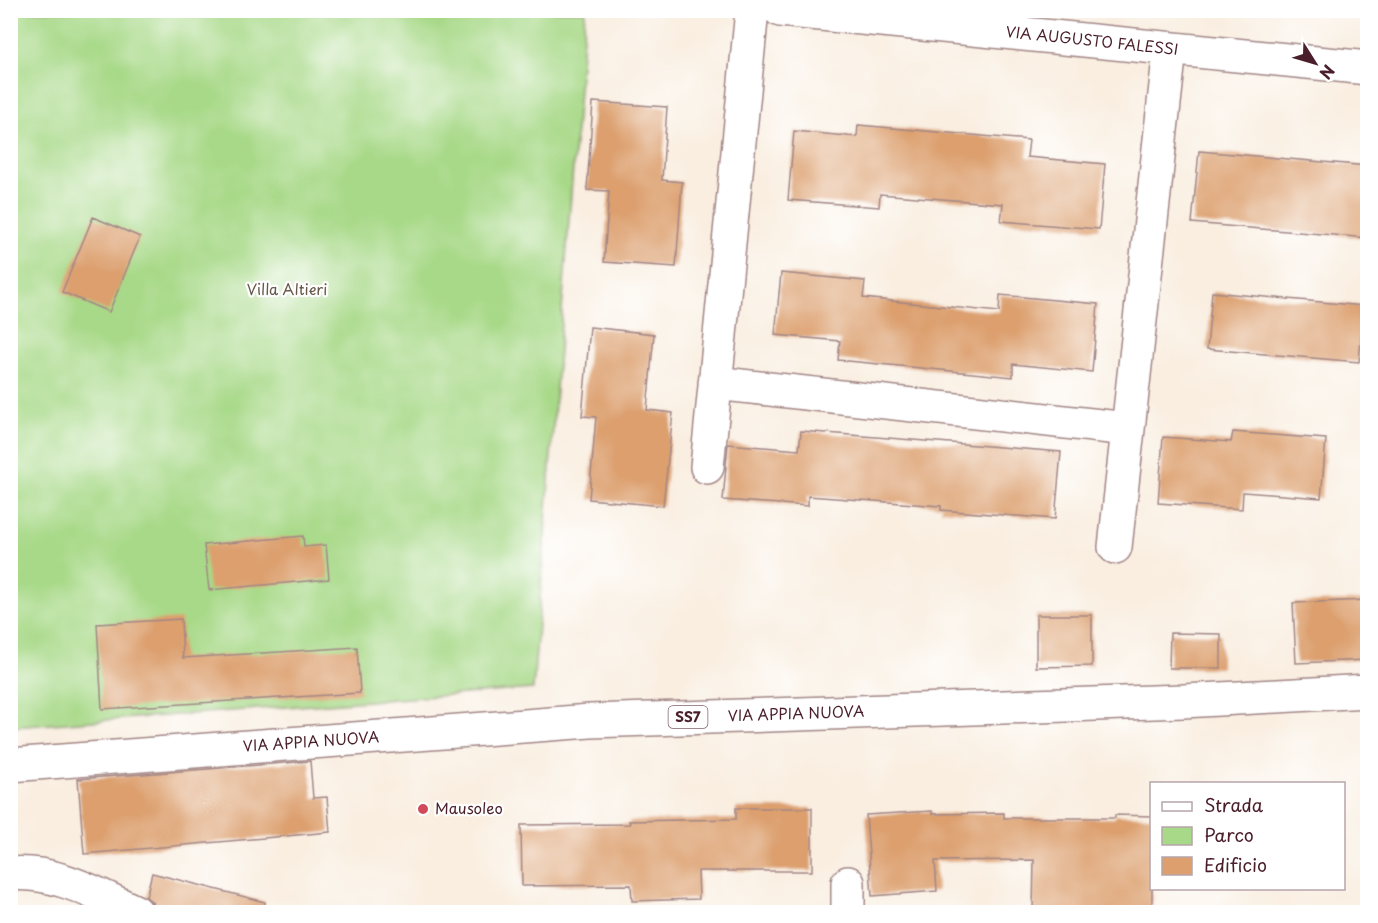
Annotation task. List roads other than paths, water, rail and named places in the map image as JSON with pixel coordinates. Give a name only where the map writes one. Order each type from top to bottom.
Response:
[{"type":"street","points":[[706,467],[752,10]]},
{"type":"street","name":"VIA AUGUSTO FALESSI","points":[[780,10],[1368,68]]},
{"type":"street","points":[[1114,548],[1170,49]]},
{"type":"street","points":[[715,383],[1128,429]]},
{"type":"street","name":"VIA APPIA NUOVA","points":[[10,765],[590,721],[1183,700],[1368,691]]},
{"type":"street","points":[[10,874],[32,874],[59,879],[136,912]]},
{"type":"place","name":"Mausoleo","points":[[423,809]]},
{"type":"park label","name":"Villa Altieri","points":[[287,290]]}]
